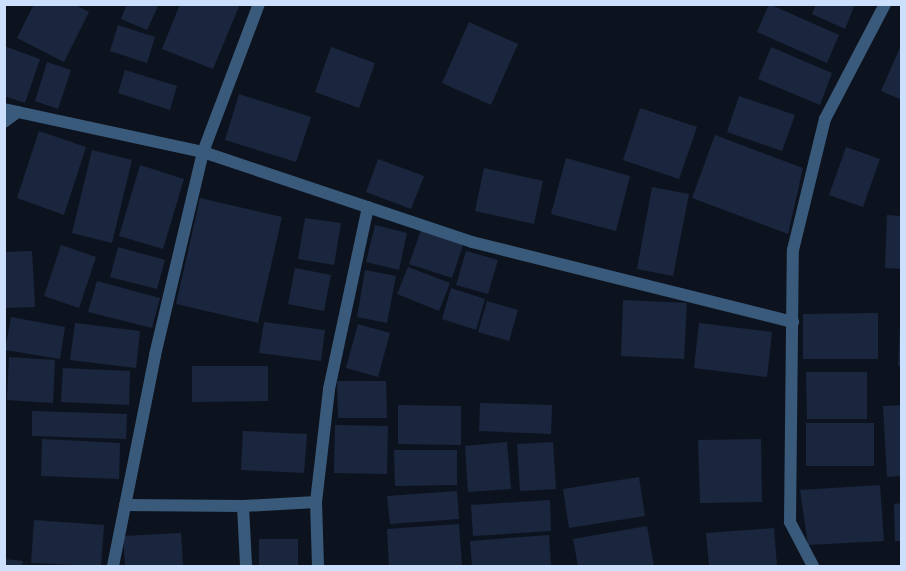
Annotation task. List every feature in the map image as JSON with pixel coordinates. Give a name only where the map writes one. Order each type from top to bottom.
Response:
[{"type":"street","points":[[113,567],[155,355],[203,152],[258,4]]},
{"type":"street","points":[[813,567],[790,522],[793,250],[825,119],[885,4]]},
{"type":"street","points":[[4,109],[203,152],[472,242],[793,322]]},
{"type":"street","points":[[4,122],[18,112]]},
{"type":"street","points":[[318,567],[316,502],[329,389],[368,207]]},
{"type":"street","points":[[125,506],[243,506],[316,502]]},
{"type":"street","points":[[243,506],[246,567]]},
{"type":"building","points":[[34,4],[74,4],[89,12],[64,62],[17,38]]},
{"type":"building","points":[[127,4],[159,4],[147,30],[121,19]]},
{"type":"building","points":[[180,4],[240,4],[213,69],[162,49]]},
{"type":"building","points":[[769,4],[839,35],[827,63],[757,32]]},
{"type":"building","points":[[816,4],[855,4],[845,29],[812,14]]},
{"type":"building","points":[[469,22],[518,44],[491,105],[442,83]]},
{"type":"building","points":[[118,25],[155,37],[147,63],[110,51]]},
{"type":"building","points":[[902,43],[902,100],[881,91]]},
{"type":"building","points":[[4,46],[40,59],[25,103],[4,96]]},
{"type":"building","points":[[331,47],[375,63],[359,108],[315,92]]},
{"type":"building","points":[[771,47],[832,73],[820,105],[758,79]]},
{"type":"building","points":[[47,62],[71,70],[58,109],[35,101]]},
{"type":"building","points":[[125,70],[177,86],[170,110],[118,93]]},
{"type":"building","points":[[239,94],[311,117],[296,162],[225,140]]},
{"type":"building","points":[[739,96],[795,115],[782,151],[727,132]]},
{"type":"building","points":[[640,108],[697,127],[679,179],[623,160]]},
{"type":"building","points":[[39,131],[86,147],[64,215],[17,198]]},
{"type":"building","points":[[715,135],[803,168],[788,234],[692,198]]},
{"type":"building","points":[[846,147],[880,159],[863,207],[829,195]]},
{"type":"building","points":[[92,150],[132,160],[112,243],[72,233]]},
{"type":"building","points":[[566,158],[630,176],[616,231],[551,214]]},
{"type":"building","points":[[378,159],[424,176],[411,209],[366,192]]},
{"type":"building","points":[[140,165],[184,179],[163,249],[119,236]]},
{"type":"building","points":[[484,168],[543,181],[534,224],[475,211]]},
{"type":"building","points":[[652,187],[689,194],[673,276],[637,269]]},
{"type":"building","points":[[200,198],[282,217],[258,323],[176,304]]},
{"type":"building","points":[[887,215],[902,216],[902,269],[885,268]]},
{"type":"building","points":[[305,218],[341,223],[334,265],[298,259]]},
{"type":"building","points":[[375,225],[407,233],[399,270],[366,262]]},
{"type":"building","points":[[421,230],[463,245],[452,278],[409,264]]},
{"type":"building","points":[[61,245],[96,257],[79,308],[44,296]]},
{"type":"building","points":[[118,247],[165,260],[157,289],[110,277]]},
{"type":"building","points":[[32,251],[35,307],[4,308],[4,252]]},
{"type":"building","points":[[466,251],[498,260],[488,294],[456,285]]},
{"type":"building","points":[[408,267],[450,283],[439,311],[397,294]]},
{"type":"building","points":[[295,268],[331,275],[324,311],[288,304]]},
{"type":"building","points":[[365,270],[396,276],[387,323],[357,317]]},
{"type":"building","points":[[97,281],[160,298],[152,328],[88,312]]},
{"type":"building","points":[[451,288],[485,299],[476,330],[442,319]]},
{"type":"building","points":[[623,300],[687,303],[684,359],[621,356]]},
{"type":"building","points":[[487,301],[518,310],[509,341],[478,332]]},
{"type":"building","points":[[878,313],[878,359],[803,359],[803,314]]},
{"type":"building","points":[[11,317],[65,327],[60,359],[5,350]]},
{"type":"building","points":[[264,322],[325,330],[321,361],[259,353]]},
{"type":"building","points":[[75,323],[140,331],[136,368],[70,360]]},
{"type":"building","points":[[699,323],[772,332],[767,377],[694,368]]},
{"type":"building","points":[[358,324],[390,333],[378,377],[346,368]]},
{"type":"building","points":[[900,327],[902,327],[902,366],[898,366]]},
{"type":"building","points":[[9,357],[55,360],[53,403],[7,400]]},
{"type":"building","points":[[192,366],[268,366],[268,401],[192,402]]},
{"type":"building","points":[[63,368],[130,371],[129,405],[61,402]]},
{"type":"building","points":[[806,372],[867,372],[867,419],[807,419]]},
{"type":"building","points":[[337,381],[386,381],[387,418],[338,418]]},
{"type":"building","points":[[480,403],[552,405],[551,434],[479,431]]},
{"type":"building","points":[[398,405],[461,406],[461,445],[398,444]]},
{"type":"building","points":[[902,405],[902,476],[887,477],[883,406]]},
{"type":"building","points":[[32,411],[127,414],[126,439],[32,436]]},
{"type":"building","points":[[806,423],[874,423],[874,466],[806,466]]},
{"type":"building","points":[[335,425],[388,426],[387,474],[334,473]]},
{"type":"building","points":[[243,431],[307,434],[304,473],[241,470]]},
{"type":"building","points":[[42,439],[120,443],[119,479],[41,476]]},
{"type":"building","points":[[761,439],[762,502],[700,503],[698,440]]},
{"type":"building","points":[[507,442],[511,489],[468,492],[465,446]]},
{"type":"building","points":[[553,442],[556,489],[520,491],[517,444]]},
{"type":"building","points":[[394,450],[457,450],[457,485],[395,486]]},
{"type":"building","points":[[639,477],[645,516],[569,528],[563,489]]},
{"type":"building","points":[[880,485],[884,541],[808,545],[800,490]]},
{"type":"building","points":[[457,491],[459,519],[390,524],[387,496]]},
{"type":"building","points":[[550,500],[551,531],[473,536],[471,505]]},
{"type":"building","points":[[902,503],[902,541],[895,541],[894,504]]},
{"type":"building","points":[[34,520],[104,525],[101,566],[31,563]]},
{"type":"building","points":[[459,524],[462,566],[389,566],[387,529]]},
{"type":"building","points":[[647,526],[654,566],[578,566],[573,539]]},
{"type":"building","points":[[774,528],[777,566],[709,566],[706,533]]},
{"type":"building","points":[[181,533],[183,566],[125,566],[123,536]]},
{"type":"building","points":[[549,535],[551,566],[472,566],[470,541]]},
{"type":"building","points":[[259,539],[298,539],[298,566],[259,566]]},
{"type":"building","points":[[4,559],[23,561],[22,566],[4,566]]}]
